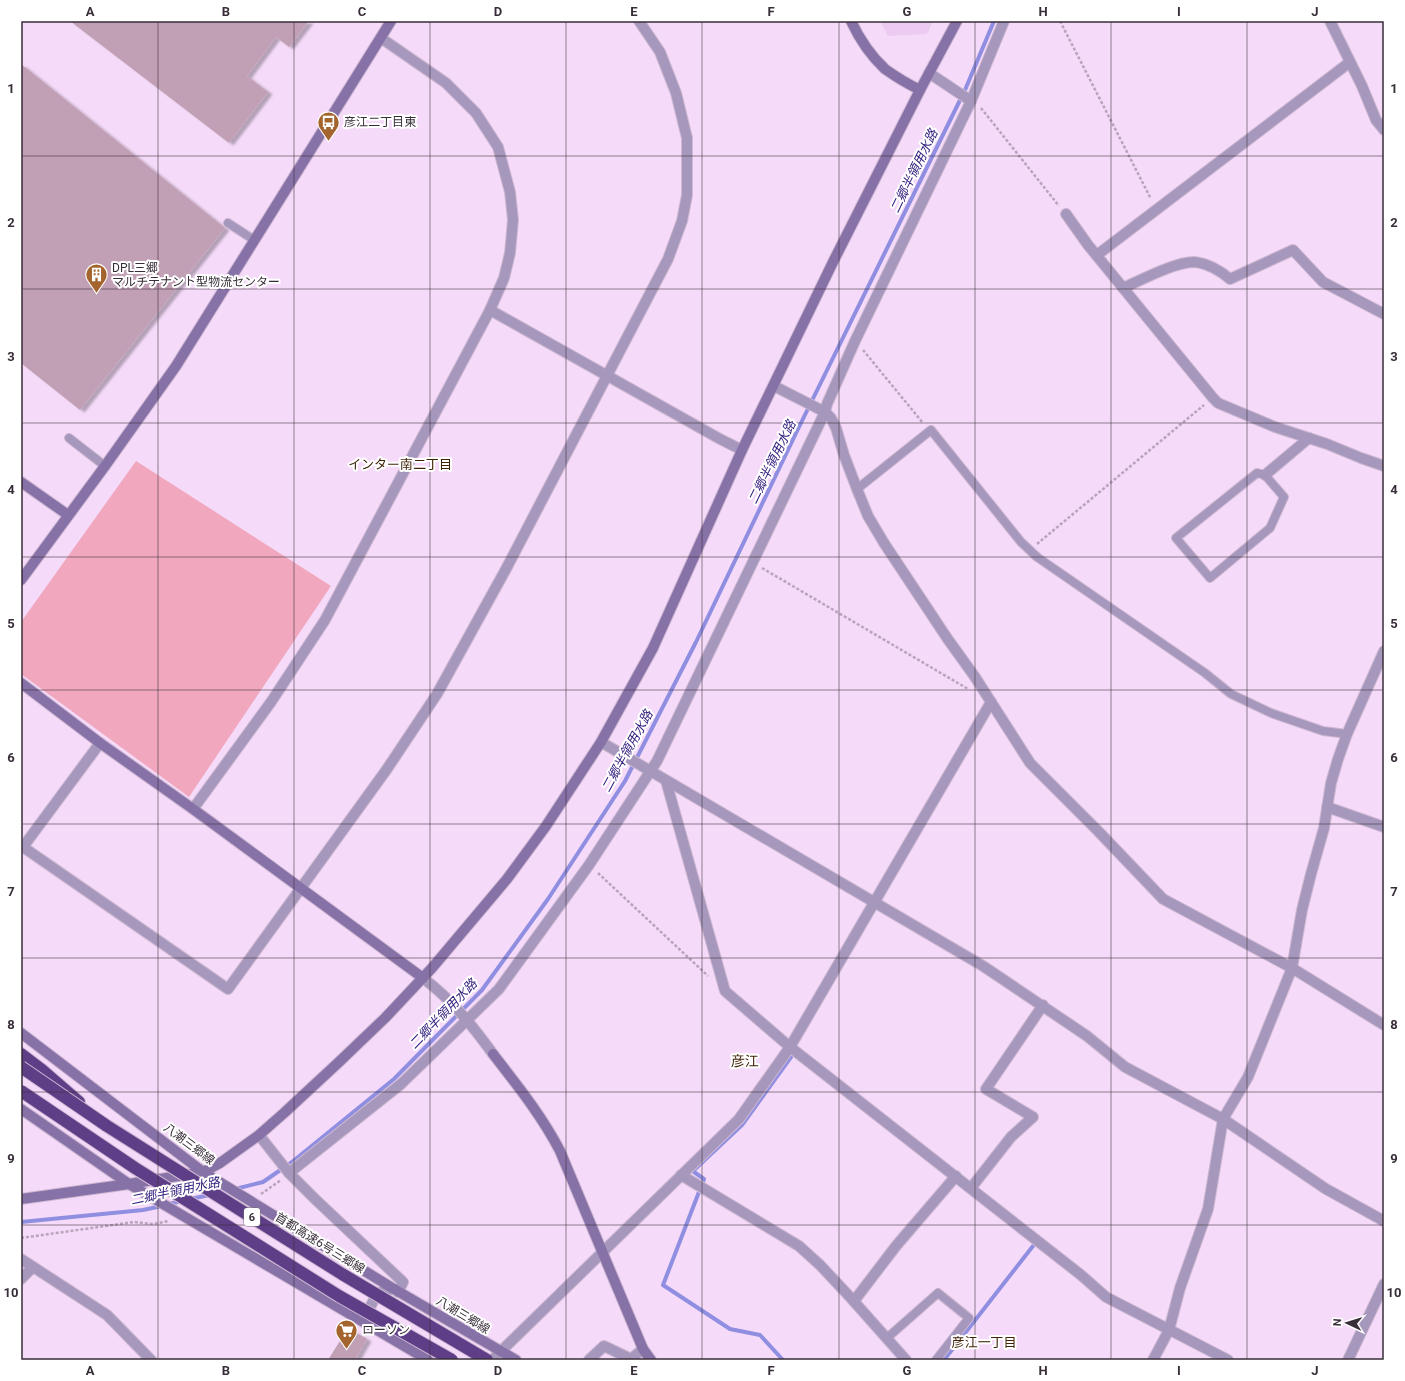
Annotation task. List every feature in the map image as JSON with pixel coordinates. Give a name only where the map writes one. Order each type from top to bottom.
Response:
[{"type":"highway","points":[[21,1054],[42,1070],[107,1126]]},
{"type":"highway","name":"首都高速6号三郷線","points":[[21,1067],[107,1126],[342,1274],[487,1360]]},
{"type":"highway","name":"6","points":[[21,1091],[142,1172],[339,1296],[452,1360]]},
{"type":"street","points":[[21,580],[176,366],[391,21]]},
{"type":"street","points":[[100,743],[23,847],[228,989],[387,769],[437,694],[506,570],[606,375],[668,259],[682,221],[687,195],[687,138],[676,93],[660,52],[639,21]]},
{"type":"street","points":[[851,21],[858,35],[885,68],[920,90]]},
{"type":"street","points":[[21,1199],[203,1172],[220,1163],[259,1135],[385,1018],[423,978],[507,879],[546,826],[601,742],[653,648],[742,450],[833,262],[920,90],[957,21]]},
{"type":"street","points":[[289,1172],[401,1084],[499,989],[589,865],[651,772],[825,412],[827,404],[855,341],[971,101],[1004,21]]},
{"type":"street","points":[[1330,21],[1362,86],[1376,120],[1384,130]]},
{"type":"street","points":[[193,809],[271,702],[325,620],[490,310],[504,278],[510,253],[512,220],[510,192],[498,148],[476,113],[446,83],[381,38]]},
{"type":"street","points":[[1097,255],[1350,62]]},
{"type":"street","points":[[929,73],[971,101]]},
{"type":"street","points":[[1066,214],[1123,288],[1218,403],[1275,427],[1384,466]]},
{"type":"street","points":[[1123,288],[1177,265],[1192,262],[1216,269],[1230,279],[1293,250],[1323,282],[1384,314]]},
{"type":"street","points":[[490,310],[742,450]]},
{"type":"street","points":[[774,386],[825,412],[831,418],[868,516],[894,560],[947,638],[976,677],[1030,762],[1163,899],[1292,968],[1384,1025]]},
{"type":"street","points":[[1265,475],[1309,438]]},
{"type":"street","points":[[21,482],[68,515]]},
{"type":"street","points":[[1153,1360],[1169,1330],[1180,1288],[1208,1209],[1223,1119],[1248,1077],[1292,968],[1302,910],[1324,828],[1331,783],[1346,734],[1384,651]]},
{"type":"street","points":[[21,683],[100,743],[193,809],[442,992],[468,1019],[537,1111],[549,1130],[560,1151],[643,1348],[651,1360]]},
{"type":"street","points":[[492,1360],[602,1251],[739,1120],[790,1047],[991,702]]},
{"type":"street","points":[[601,742],[984,966],[1088,1036],[1125,1067],[1223,1119],[1326,1189],[1384,1221]]},
{"type":"street","points":[[666,781],[725,991],[790,1047],[956,1176],[1106,1297],[1228,1360]]},
{"type":"street","points":[[1328,807],[1384,827]]},
{"type":"street","points":[[971,1188],[1011,1137],[1033,1116],[986,1089],[1043,1005]]},
{"type":"street","name":"八潮三郷線","points":[[21,1033],[203,1172],[396,1290],[516,1360]]},
{"type":"street","points":[[21,1109],[129,1184],[428,1360]]},
{"type":"street","points":[[259,1135],[289,1172],[315,1199],[403,1282],[396,1290],[386,1289],[378,1292],[367,1313],[369,1321],[375,1329]]},
{"type":"street","points":[[681,1175],[800,1246],[854,1301],[906,1360]]},
{"type":"street","points":[[854,1301],[896,1246],[956,1176]]},
{"type":"street","points":[[21,1259],[107,1315],[151,1360]]},
{"type":"street","points":[[21,1279],[33,1267]]},
{"type":"street","points":[[1348,1360],[1384,1284]]},
{"type":"street","points":[[589,1360],[604,1346],[631,1359],[643,1348]]},
{"type":"lane","points":[[228,223],[254,240]]},
{"type":"lane","points":[[857,489],[931,430],[1029,550],[1205,673],[1231,694],[1271,713],[1315,729],[1346,734]]},
{"type":"lane","points":[[69,438],[105,466]]},
{"type":"lane","points":[[1257,473],[1265,475],[1284,497],[1270,528],[1210,578],[1176,538],[1257,473]]},
{"type":"lane","points":[[887,1338],[938,1293],[969,1318],[936,1360]]},
{"type":"path","points":[[1060,21],[1157,210]]},
{"type":"path","points":[[971,101],[977,104],[1066,214]]},
{"type":"path","points":[[855,341],[930,432]]},
{"type":"path","points":[[1029,550],[1213,398]]},
{"type":"path","points":[[753,563],[971,690]]},
{"type":"path","points":[[589,865],[725,991]]},
{"type":"path","points":[[257,1196],[281,1180],[289,1172]]},
{"type":"path","points":[[21,1238],[134,1222],[153,1224],[186,1217]]},
{"type":"shaded area","points":[[880,21],[933,21],[927,34],[888,36]]},
{"type":"shaded area","points":[[136,461],[331,586],[189,797],[21,674],[21,622]]},
{"type":"building","points":[[70,21],[309,21],[289,47],[276,37],[247,76],[268,92],[229,143]]},
{"type":"building","name":"DPL三郷 マルチテナント型物流センター","points":[[21,64],[225,228],[80,410],[21,363]]},
{"type":"building","points":[[348,1328],[367,1339],[355,1360],[328,1360]]},
{"type":"waterway","name":"二郷半領用水路","points":[[219,1193],[263,1182],[292,1162],[394,1079],[482,990],[548,899],[625,781],[696,642],[798,429],[965,90],[994,21]]},
{"type":"waterway","points":[[783,1360],[760,1335],[730,1329],[663,1285],[704,1179],[694,1172],[694,1170],[742,1125],[791,1057]]},
{"type":"waterway","name":"二郷半領用水路","points":[[190,1199],[210,1195]]},
{"type":"waterway","name":"二郷半領用水路","points":[[168,1204],[183,1201]]},
{"type":"waterway","name":"二郷半領用水路","points":[[21,1222],[143,1210],[162,1206]]},
{"type":"waterway","points":[[944,1360],[1033,1246]]},
{"type":"place","name":"彦江二丁目東","points":[[329,142]]},
{"type":"place","name":"DPL三郷 マルチテナント型物流センター","points":[[96,294]]},
{"type":"place","name":"ローソン","points":[[346,1350]]},
{"type":"district","name":"インター南二丁目","points":[[400,464]]},
{"type":"district","name":"彦江","points":[[745,1061]]},
{"type":"district","name":"彦江一丁目","points":[[984,1342]]}]
